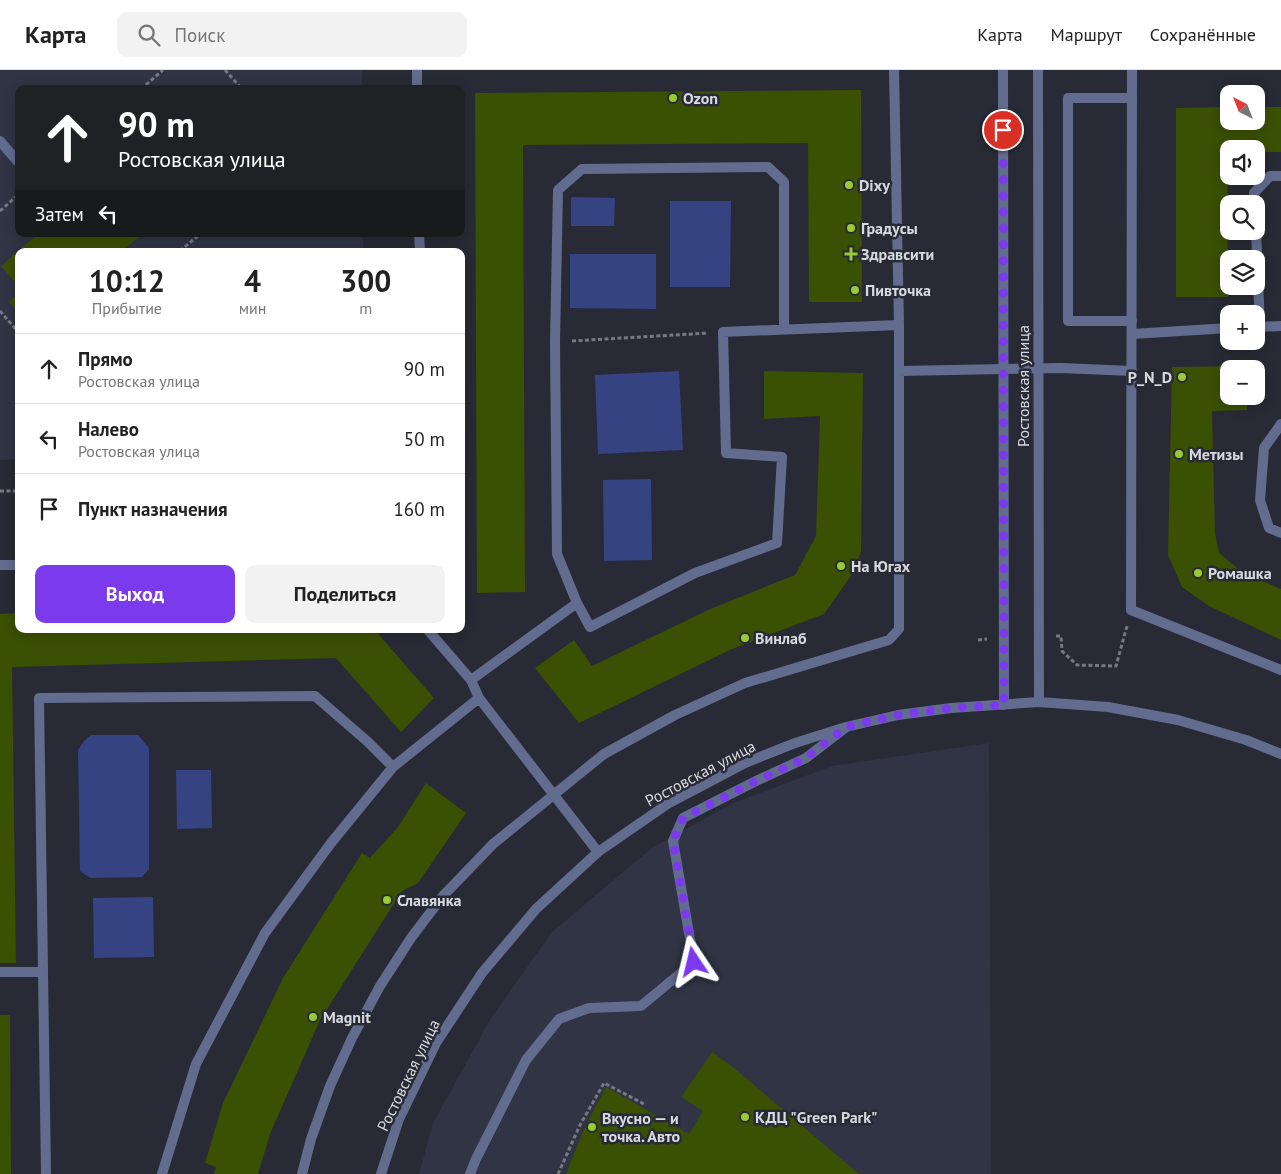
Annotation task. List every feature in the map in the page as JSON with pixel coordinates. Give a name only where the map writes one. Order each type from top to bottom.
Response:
[{"type":"street","points":[[417,70],[417,85]]},
{"type":"street","points":[[302,1174],[311,1139],[330,1086],[352,1038],[380,986],[411,938],[442,897],[493,844],[604,754],[675,716],[745,683],[889,640],[899,628],[899,325],[894,70]]},
{"type":"street","name":"Ростовская улица","points":[[1003,70],[1004,705]]},
{"type":"street","name":"Ростовская улица","points":[[1038,70],[1038,702]]},
{"type":"street","points":[[1132,70],[1131,610],[1281,670]]},
{"type":"street","points":[[1132,98],[1068,98],[1068,321],[1132,321]]},
{"type":"street","points":[[0,141],[15,158]]},
{"type":"street","points":[[784,330],[784,182],[768,167],[582,169],[558,190],[555,342],[557,554],[577,603],[590,627],[695,573],[777,543],[782,457],[726,453],[723,332],[784,330],[899,325]]},
{"type":"street","points":[[1254,195],[1254,192],[1270,176],[1281,176]]},
{"type":"street","points":[[1256,240],[1258,305]]},
{"type":"street","points":[[1265,327],[1281,326]]},
{"type":"street","points":[[1132,334],[1220,329]]},
{"type":"street","points":[[899,371],[1003,369],[1132,371]]},
{"type":"street","points":[[1281,424],[1264,448],[1260,500],[1269,528],[1281,533]]},
{"type":"street","points":[[0,564],[15,565]]},
{"type":"street","points":[[471,680],[577,603]]},
{"type":"street","points":[[430,633],[471,680],[479,698],[598,852]]},
{"type":"street","points":[[46,1174],[40,698],[316,696],[393,767]]},
{"type":"street","points":[[162,1174],[196,1064],[265,933],[331,843],[393,767],[479,698]]},
{"type":"street","name":"Ростовская улица","points":[[381,1174],[399,1119],[436,1044],[482,973],[536,909],[598,852],[669,802],[745,762],[795,743],[846,727],[898,715],[951,708],[1038,702],[1108,707],[1178,720],[1246,740],[1281,754]]},
{"type":"street","points":[[470,1174],[526,1060],[559,1019],[589,1008],[641,1006],[694,962],[673,841],[683,818],[806,758],[846,727]]},
{"type":"street","points":[[0,972],[42,972]]},
{"type":"path","points":[[146,85],[163,70]]},
{"type":"path","points":[[225,70],[238,85]]},
{"type":"path","points":[[0,211],[15,198]]},
{"type":"path","points":[[184,248],[196,237]]},
{"type":"path","points":[[0,311],[15,328]]},
{"type":"path","points":[[555,342],[723,332]]},
{"type":"path","points":[[0,492],[15,492]]},
{"type":"path","points":[[1061,636],[1062,651],[1077,665],[1116,666],[1131,610]]},
{"type":"path","points":[[558,1174],[580,1125],[604,1083],[646,1106]]},
{"type":"shaded area","points":[[0,70],[362,70],[362,85],[15,85],[15,237],[363,237],[363,248],[15,248],[15,459],[0,460]]},
{"type":"shaded area","points":[[571,197],[615,198],[614,226],[571,226]]},
{"type":"shaded area","points":[[670,201],[731,201],[730,287],[670,287]]},
{"type":"shaded area","points":[[570,254],[656,254],[656,309],[570,308]]},
{"type":"shaded area","points":[[679,371],[683,450],[598,454],[595,375]]},
{"type":"shaded area","points":[[651,479],[652,560],[604,561],[603,480]]},
{"type":"shaded area","points":[[91,735],[138,735],[149,748],[149,869],[142,877],[90,878],[80,871],[78,750]]},
{"type":"shaded area","points":[[989,743],[991,1174],[419,1174],[433,1123],[491,1018],[552,932],[652,848],[733,803],[832,766]]},
{"type":"shaded area","points":[[176,770],[211,770],[212,828],[177,829]]},
{"type":"shaded area","points":[[153,897],[154,957],[94,958],[93,898]]},
{"type":"building","points":[[861,90],[862,302],[809,302],[808,143],[523,145],[525,592],[477,593],[475,93]]},
{"type":"building","points":[[1220,107],[1220,130],[1265,130],[1265,107],[1281,107],[1281,152],[1265,152],[1265,140],[1220,140],[1220,185],[1227,185],[1227,195],[1220,195],[1220,240],[1228,240],[1228,250],[1220,250],[1220,295],[1228,295],[1228,297],[1176,297],[1176,108]]},
{"type":"building","points":[[35,237],[138,237],[126,248],[22,248]]},
{"type":"building","points":[[15,254],[15,282],[1,266]]},
{"type":"building","points":[[15,297],[15,308],[9,302]]},
{"type":"building","points":[[1220,366],[1220,405],[1247,405],[1247,410],[1212,411],[1215,533],[1219,553],[1242,572],[1281,589],[1281,640],[1209,606],[1182,587],[1168,555],[1172,367]]},
{"type":"building","points":[[764,371],[863,373],[861,551],[855,570],[824,614],[732,649],[579,723],[535,668],[574,640],[592,666],[708,610],[795,575],[816,536],[820,416],[764,419]]},
{"type":"building","points":[[15,613],[15,633],[377,633],[434,698],[401,732],[336,658],[12,667],[16,963],[0,963],[0,614]]},
{"type":"building","points":[[426,783],[466,813],[418,883],[402,891],[320,1020],[270,1134],[258,1174],[214,1174],[216,1167],[205,1163],[223,1103],[283,978],[362,853],[370,858],[398,827]]},
{"type":"building","points":[[0,1015],[10,1015],[11,1174],[0,1174]]},
{"type":"building","name":"КДЦ \"Green Park\"","points":[[712,1052],[733,1067],[859,1174],[566,1174],[584,1129],[606,1087],[689,1134],[703,1111],[681,1097]]},
{"type":"place","name":"Ozon","points":[[673,98]]},
{"type":"place","name":"Dixy","points":[[849,185]]},
{"type":"place","name":"Градусы","points":[[851,228]]},
{"type":"place","name":"Здравсити","points":[[851,254]]},
{"type":"place","name":"Пивточка","points":[[855,290]]},
{"type":"place","name":"P_N_D","points":[[1182,377]]},
{"type":"place","name":"Метизы","points":[[1179,454]]},
{"type":"place","name":"На Югах","points":[[841,566]]},
{"type":"place","name":"Ромашка","points":[[1198,573]]},
{"type":"place","name":"Винлаб","points":[[745,638]]},
{"type":"place","name":"Славянка","points":[[387,900]]},
{"type":"place","name":"Magnit","points":[[313,1017]]},
{"type":"place","name":"КДЦ \"Green Park\"","points":[[745,1117]]},
{"type":"place","name":"Вкусно — и точка. Авто","points":[[592,1127]]},
{"type":"route","points":[[694,962],[673,841],[683,818],[806,758],[846,727],[898,715],[951,708],[1004,705],[1003,130]]}]
